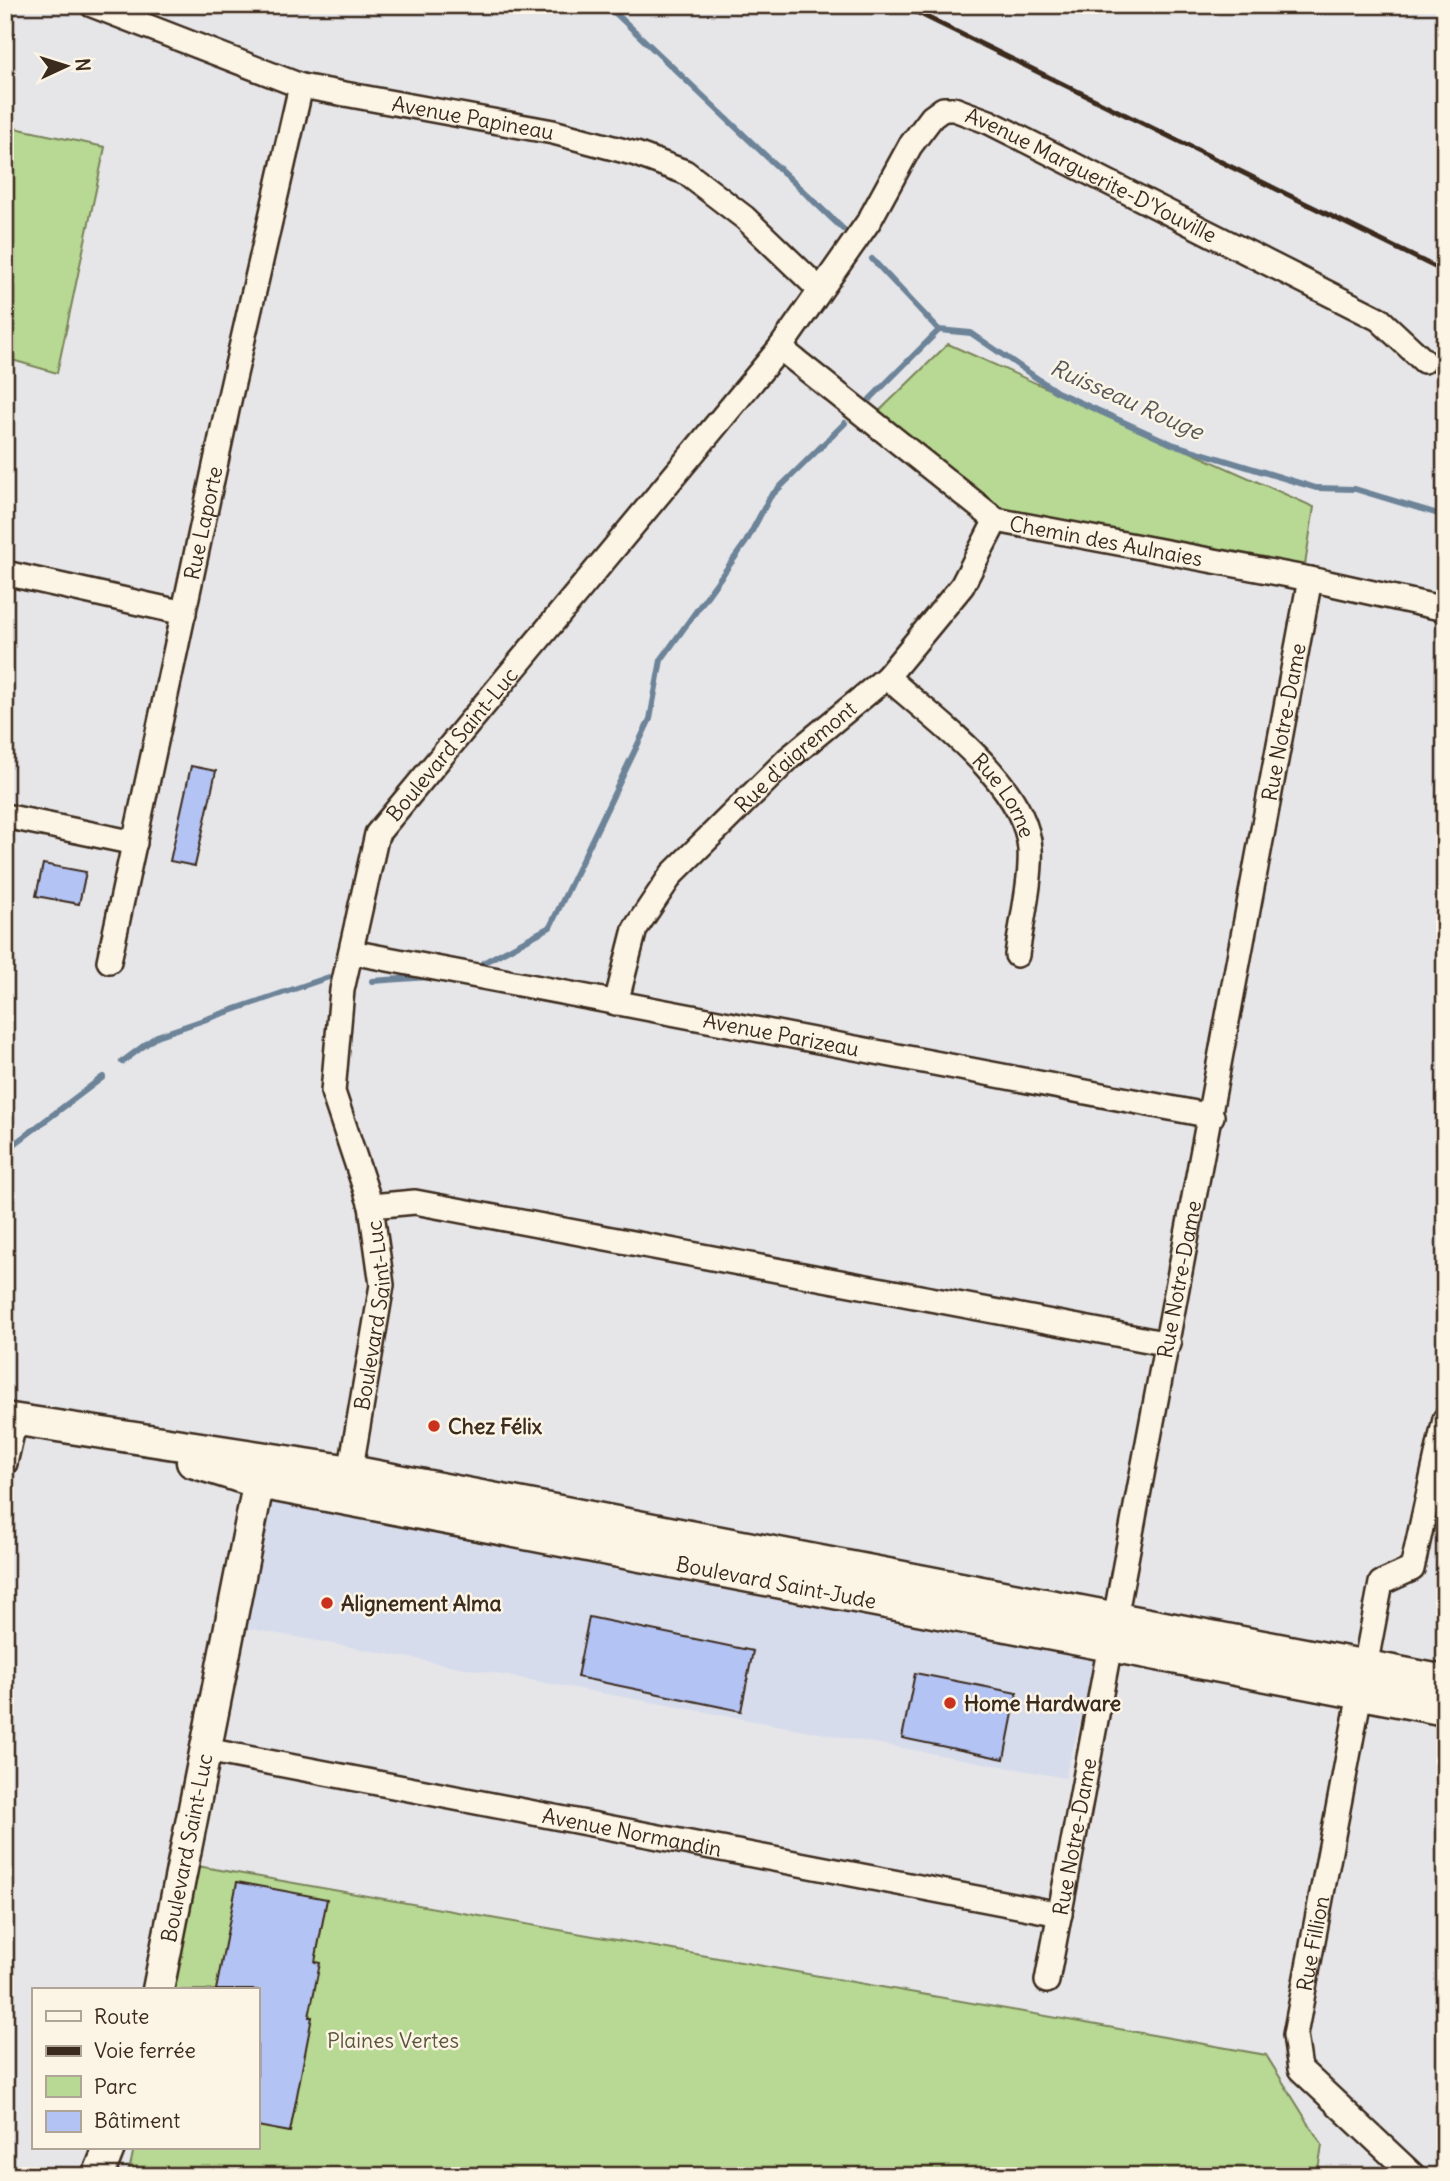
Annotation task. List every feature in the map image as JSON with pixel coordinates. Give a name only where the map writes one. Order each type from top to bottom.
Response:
[{"type":"street","name":"Avenue Papineau","points":[[92,5],[301,86],[553,132],[636,153],[685,172],[745,218],[820,290]]},
{"type":"street","name":"Rue Laporte","points":[[108,961],[301,86]]},
{"type":"street","name":"Avenue Marguerite-D'Youville","points":[[820,290],[869,221],[910,146],[932,117],[943,109],[954,109],[989,122],[1379,319],[1424,361]]},
{"type":"street","name":"Boulevard Saint-Luc","points":[[348,1485],[382,1285],[371,1206],[333,1092],[342,990],[377,834],[780,348],[820,290]]},
{"type":"street","name":"Chemin des Aulnaies","points":[[780,348],[996,520],[1310,579],[1445,609]]},
{"type":"street","name":"Rue d'aigremont","points":[[616,1003],[635,929],[672,874],[789,758],[887,677],[962,586],[996,520]]},
{"type":"street","points":[[5,573],[184,613]]},
{"type":"street","name":"Rue Notre-Dame","points":[[1047,1981],[1212,1116],[1310,579]]},
{"type":"street","name":"Rue Lorne","points":[[887,677],[1000,780],[1023,817],[1030,850],[1017,956]]},
{"type":"street","points":[[5,816],[135,843]]},
{"type":"street","name":"Avenue Parizeau","points":[[351,952],[1212,1116]]},
{"type":"street","points":[[371,1206],[415,1202],[1169,1345]]},
{"type":"street","points":[[5,1462],[10,1419]]},
{"type":"street","name":"Boulevard Saint-Jude","points":[[10,1419],[112,1436],[261,1470],[1362,1679],[1445,1681]]},
{"type":"street","name":"Rue Fillion","points":[[1414,2176],[1300,2069],[1295,2035],[1381,1583],[1412,1569],[1445,1419]]},
{"type":"street","name":"Boulevard Saint-Luc","points":[[158,1988],[261,1470]]},
{"type":"street","name":"Boulevard Saint-Jude","points":[[1362,1679],[1445,1710]]},
{"type":"street","name":"Avenue Normandin","points":[[206,1750],[1060,1914]]},
{"type":"street","points":[[98,2176],[108,2150]]},
{"type":"shaded area","points":[[261,1488],[1100,1647],[1065,1778],[235,1626]]},
{"type":"green space","points":[[5,126],[105,147],[57,373],[5,358]]},
{"type":"green space","points":[[948,344],[1314,507],[1305,565],[996,520],[869,421]]},
{"type":"green space","name":"Plaines Vertes","points":[[192,1865],[1266,2055],[1322,2145],[1317,2176],[128,2176],[134,2150],[259,2150],[259,1988],[167,1988]]},
{"type":"building","points":[[191,766],[216,771],[195,866],[170,861]]},
{"type":"building","points":[[43,864],[86,872],[79,904],[36,896]]},
{"type":"building","points":[[589,1617],[753,1651],[741,1711],[577,1677]]},
{"type":"building","points":[[915,1673],[1017,1693],[1004,1759],[902,1738]]},
{"type":"building","points":[[237,1882],[327,1899],[315,1962],[320,1963],[309,2017],[312,2017],[290,2132],[259,2126],[259,1988],[216,1988]]},
{"type":"waterway","name":"Ruisseau Rouge","points":[[607,5],[843,229]]},
{"type":"waterway","name":"Ruisseau Rouge","points":[[872,259],[939,330],[971,333],[1057,392],[1172,444],[1316,488],[1355,489],[1445,516]]},
{"type":"waterway","points":[[870,399],[939,330]]},
{"type":"waterway","points":[[483,963],[550,927],[650,719],[661,660],[746,542],[770,497],[845,423]]},
{"type":"waterway","points":[[122,1062],[157,1036],[329,977]]},
{"type":"waterway","points":[[372,981],[429,977]]},
{"type":"waterway","points":[[5,1151],[103,1077]]},
{"type":"railway","points":[[902,5],[1445,272]]},
{"type":"place","name":"Chez Félix","points":[[434,1426]]},
{"type":"place","name":"Alignement Alma","points":[[327,1603]]},
{"type":"place","name":"Home Hardware","points":[[950,1703]]}]
